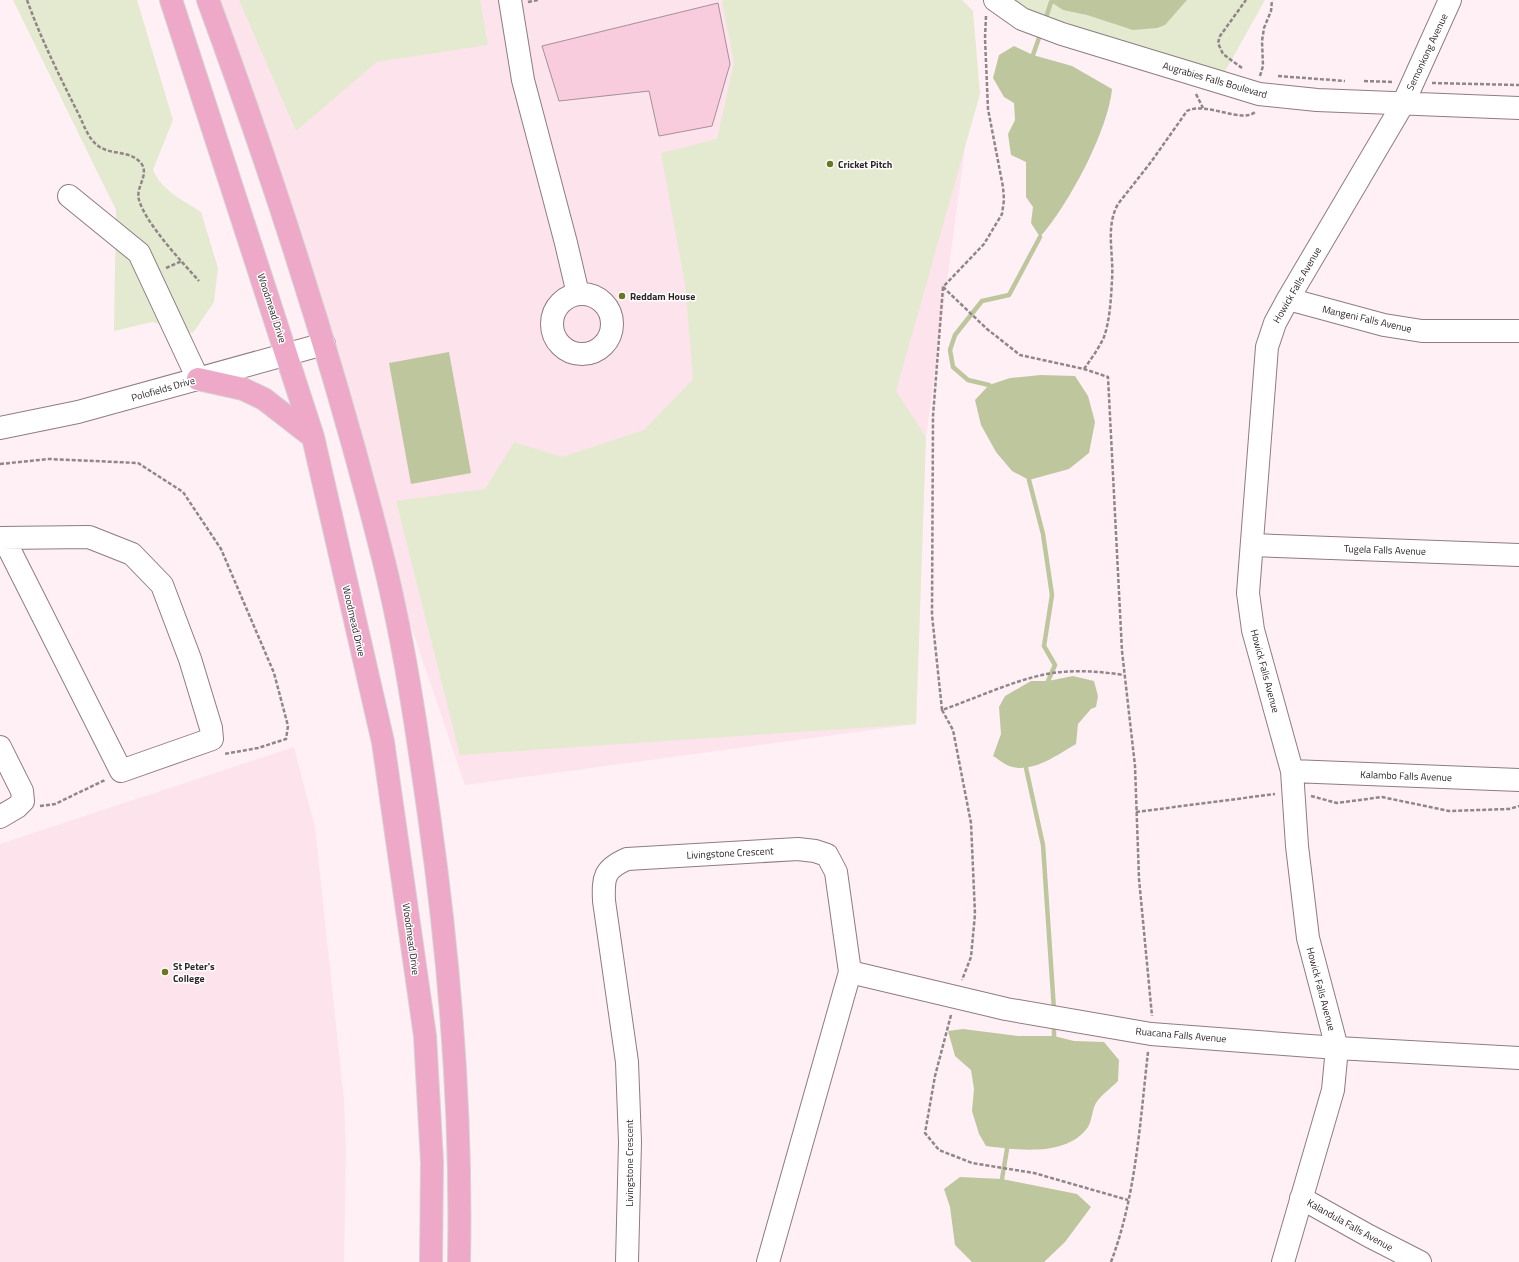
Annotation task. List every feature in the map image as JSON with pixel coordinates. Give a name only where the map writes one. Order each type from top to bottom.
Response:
[{"type":"main road","name":"Woodmead Drive","points":[[171,0],[313,437],[383,742],[423,1020],[432,1162],[431,1262]]},
{"type":"main road","points":[[208,0],[253,120],[324,344],[381,548],[412,695],[439,887],[451,991],[457,1092],[460,1203],[459,1262]]},
{"type":"main road","points":[[198,379],[243,389],[264,399],[313,437]]},
{"type":"street","points":[[510,0],[523,80],[578,294]]},
{"type":"street","name":"Semonkong Avenue","points":[[1404,104],[1450,0]]},
{"type":"street","name":"Augrabies Falls Boulevard","points":[[990,6],[1062,34],[1262,81],[1310,99],[1519,108]]},
{"type":"street","name":"Howick Falls Avenue","points":[[1283,1262],[1333,1090],[1337,1048],[1308,938],[1297,846],[1293,781],[1253,630],[1248,593],[1267,347],[1275,322],[1404,104]]},
{"type":"street","points":[[69,196],[139,253],[198,379]]},
{"type":"street","name":"Mangeni Falls Avenue","points":[[1288,299],[1384,325],[1422,331],[1519,331]]},
{"type":"street","name":"Polofields Drive","points":[[0,428],[78,412],[324,344]]},
{"type":"street","points":[[89,537],[132,554],[162,585],[192,666],[211,728],[212,740],[121,771],[2,538],[89,537]]},
{"type":"street","name":"Tugela Falls Avenue","points":[[1252,545],[1519,555]]},
{"type":"street","points":[[0,747],[22,791],[23,801],[17,807],[0,817]]},
{"type":"street","name":"Kalambo Falls Avenue","points":[[1293,781],[1519,780]]},
{"type":"street","name":"Livingstone Crescent","points":[[627,1262],[630,1142],[627,1062],[604,901],[603,887],[606,873],[614,864],[627,859],[798,849],[815,851],[827,855],[836,872],[850,972],[768,1262]]},
{"type":"street","name":"Ruacana Falls Avenue","points":[[850,972],[1006,1009],[1151,1034],[1337,1048],[1519,1058]]},
{"type":"street","name":"Kalandula Falls Avenue","points":[[1301,1198],[1369,1236],[1420,1262]]},
{"type":"path","points":[[28,0],[51,60],[91,139],[105,150],[130,155],[141,164],[144,170],[144,176],[139,188],[139,199],[143,209],[168,245],[199,281]]},
{"type":"path","points":[[1245,70],[1224,54],[1219,48],[1218,43],[1220,36],[1246,0]]},
{"type":"path","points":[[1084,369],[1103,339],[1106,330],[1112,279],[1110,228],[1113,212],[1151,162],[1186,111],[1203,108],[1248,116],[1256,111],[1264,66],[1262,42],[1264,28],[1271,11],[1272,0]]},
{"type":"path","points":[[990,6],[988,109],[1004,200],[1002,214],[984,244],[943,287],[933,416],[932,615],[942,710],[953,730],[972,830],[975,921],[971,957],[955,996],[935,1076],[925,1133],[939,1150],[972,1164],[1034,1173],[1128,1200]]},
{"type":"path","points":[[1255,73],[1262,81]]},
{"type":"path","points":[[1274,75],[1351,81]]},
{"type":"path","points":[[1359,81],[1519,85]]},
{"type":"path","points":[[943,287],[1020,355],[1084,369],[1108,377],[1124,675],[1134,766],[1139,879],[1153,1010],[1135,1160],[1128,1200],[1111,1262]]},
{"type":"path","points":[[0,464],[50,460],[138,463],[183,492],[221,549],[274,673],[288,726],[286,739],[258,748],[217,754]]},
{"type":"path","points":[[942,710],[1039,676],[1061,672],[1097,671],[1124,675]]},
{"type":"path","points":[[23,801],[38,806],[55,804],[81,793],[121,771]]},
{"type":"path","points":[[1136,812],[1293,781],[1337,803],[1382,797],[1449,811],[1509,809],[1519,806]]},
{"type":"shaded area","points":[[13,0],[137,0],[173,120],[153,170],[167,189],[201,212],[218,268],[214,302],[193,333],[152,322],[114,331],[116,210]]},
{"type":"shaded area","name":"Reddam House","points":[[198,0],[962,0],[973,11],[964,155],[926,437],[916,724],[465,785]]},
{"type":"shaded area","points":[[239,0],[480,0],[488,45],[377,62],[296,131]]},
{"type":"shaded area","points":[[962,0],[973,11],[980,94],[896,391],[926,437],[916,724],[460,755],[396,501],[485,489],[514,442],[562,457],[644,430],[693,379],[685,284],[661,153],[717,139],[734,63],[722,1]]},
{"type":"shaded area","points":[[1014,0],[1265,0],[1223,75],[1037,18]]},
{"type":"shaded area","points":[[1052,0],[1187,0],[1165,25],[1157,28],[1133,30],[1087,15],[1063,10],[1051,2]]},
{"type":"shaded area","points":[[1014,46],[1033,55],[1072,66],[1112,89],[1109,106],[1103,125],[1085,167],[1062,207],[1040,237],[1031,223],[1033,207],[1026,197],[1026,162],[1011,155],[1008,134],[1015,120],[1014,103],[1004,97],[993,78],[999,55]]},
{"type":"shaded area","points":[[449,352],[471,473],[411,484],[389,363]]},
{"type":"shaded area","points":[[1041,375],[1075,376],[1088,396],[1095,422],[1089,453],[1069,469],[1029,480],[1012,471],[996,452],[981,425],[975,400],[989,385],[1010,378]]},
{"type":"shaded area","points":[[1073,676],[1094,681],[1098,696],[1096,707],[1091,709],[1078,724],[1076,744],[1053,758],[1026,767],[1018,768],[1009,766],[993,756],[1001,734],[999,707],[1005,696],[1031,681],[1048,681]]},
{"type":"shaded area","name":"St Peter's College","points":[[294,747],[315,828],[344,1100],[346,1151],[344,1262],[0,1262],[0,844]]},
{"type":"shaded area","points":[[963,1029],[1018,1036],[1054,1036],[1074,1041],[1104,1042],[1119,1060],[1118,1081],[1103,1094],[1096,1103],[1088,1127],[1079,1137],[1068,1143],[1055,1147],[1027,1150],[986,1146],[979,1134],[972,1111],[974,1089],[971,1070],[955,1056],[948,1031]]},
{"type":"shaded area","points":[[960,1177],[1002,1179],[1077,1194],[1091,1207],[1065,1242],[1044,1262],[972,1262],[955,1245],[950,1207],[944,1189]]},
{"type":"building","points":[[718,3],[730,64],[712,126],[659,136],[649,91],[559,101],[542,46]]},
{"type":"waterway","points":[[1045,21],[1051,2]]},
{"type":"waterway","points":[[1033,55],[1041,32]]},
{"type":"waterway","points":[[989,385],[968,380],[953,367],[950,350],[955,335],[982,301],[1009,295],[1040,237]]},
{"type":"waterway","points":[[1029,480],[1043,534],[1052,595],[1044,646],[1055,665],[1048,681]]},
{"type":"waterway","points":[[1026,768],[1043,845],[1054,1010]]},
{"type":"waterway","points":[[1054,1024],[1054,1036]]},
{"type":"waterway","points":[[1002,1179],[1007,1149]]},
{"type":"place","name":"Cricket Pitch","points":[[830,164]]},
{"type":"place","name":"Reddam House","points":[[622,296]]},
{"type":"place","name":"St Peter's College","points":[[165,972]]}]
